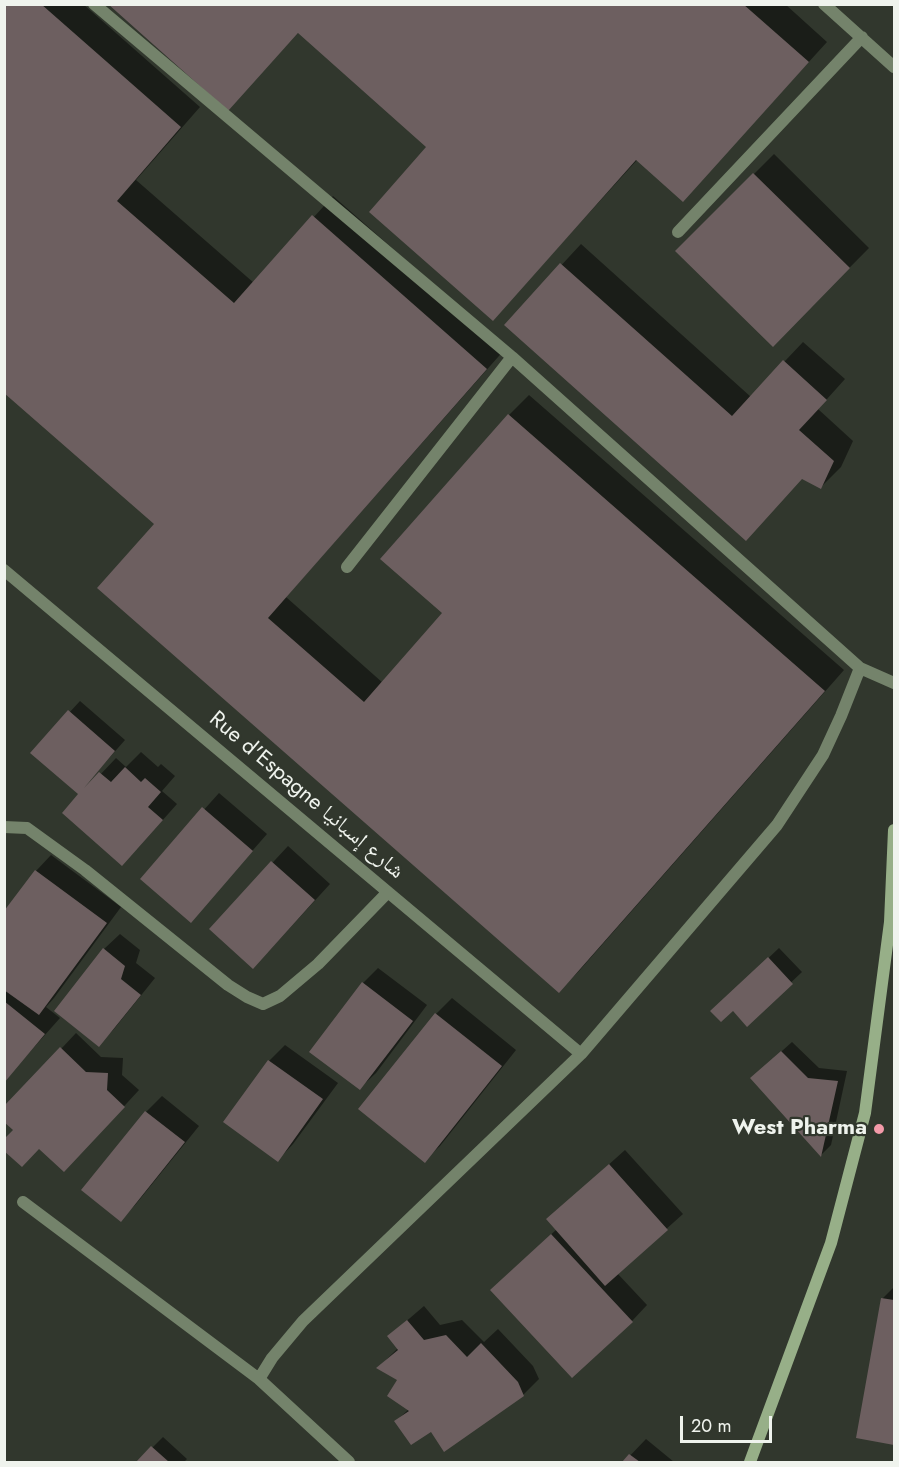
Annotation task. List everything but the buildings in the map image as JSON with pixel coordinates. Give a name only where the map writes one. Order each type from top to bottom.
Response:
[{"type":"street","points":[[94,4],[512,357],[860,668],[894,683]]},
{"type":"street","points":[[824,4],[894,67]]},
{"type":"street","points":[[678,232],[862,37]]},
{"type":"street","points":[[347,567],[512,357]]},
{"type":"street","name":"Rue d'Espagne شارع إسبانيا","points":[[4,570],[581,1054]]},
{"type":"street","points":[[259,1379],[272,1358],[303,1321],[581,1054],[777,825],[823,755],[860,668]]},
{"type":"street","points":[[4,827],[27,828],[86,870],[228,985],[262,1004],[280,996],[318,964],[388,892]]},
{"type":"street","points":[[750,1462],[831,1243],[865,1113],[890,922],[894,830]]},
{"type":"street","points":[[23,1202],[259,1379],[349,1462]]},
{"type":"place","name":"West Pharma","points":[[879,1129]]}]
